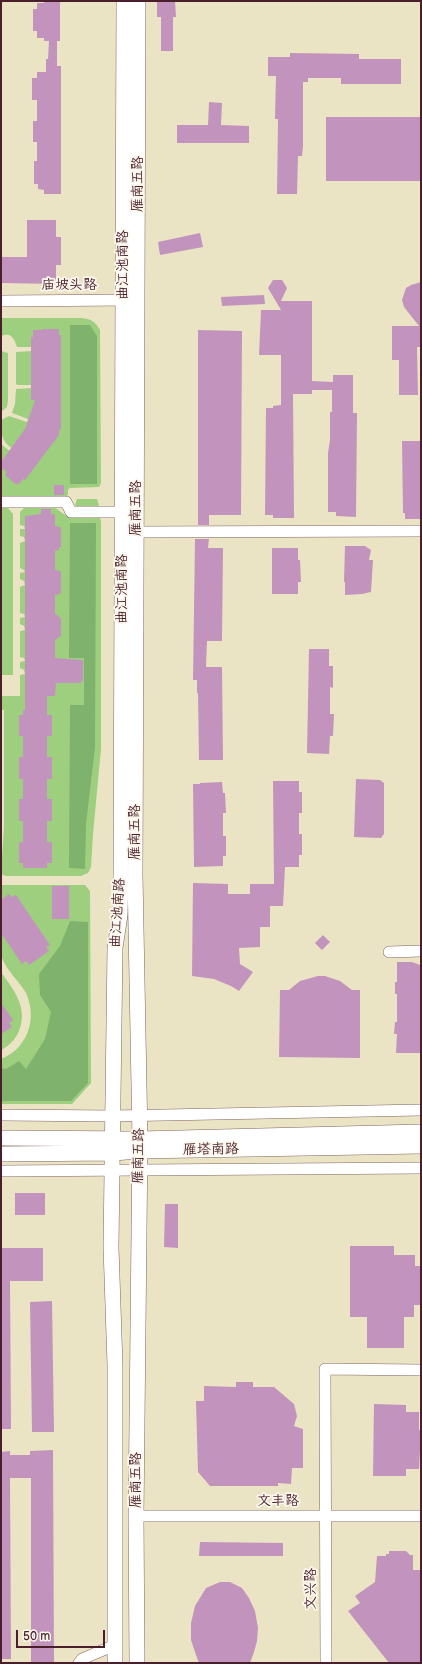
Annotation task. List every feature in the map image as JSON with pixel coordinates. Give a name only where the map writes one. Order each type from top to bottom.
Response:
[{"type":"main road","name":"曲江池南路","points":[[113,1153],[115,948],[120,915],[122,512],[130,300],[124,1]]},
{"type":"main road","name":"雁南五路","points":[[137,1663],[136,1516],[140,1114],[135,876],[136,532],[130,300],[138,1]]},
{"type":"main road","name":"雁塔南路","points":[[1,1154],[113,1153],[140,1145],[421,1132]]},
{"type":"main road","name":"雁塔南路","points":[[1,1138],[114,1138],[140,1145],[421,1146]]},
{"type":"main road","name":"雁南五路","points":[[113,1153],[112,1278],[115,1365],[115,1663]]},
{"type":"street","name":"庙坡头路","points":[[1,301],[130,300]]},
{"type":"street","points":[[1,502],[66,502],[71,512],[122,512]]},
{"type":"street","points":[[136,532],[421,531]]},
{"type":"street","points":[[389,952],[421,951]]},
{"type":"street","points":[[1,1115],[113,1116],[140,1114],[421,1110]]},
{"type":"street","points":[[1,1171],[421,1168]]},
{"type":"street","name":"文兴路","points":[[326,1663],[326,1369],[421,1370]]},
{"type":"street","name":"文丰路","points":[[136,1516],[421,1516]]},
{"type":"street","points":[[79,1663],[82,1659],[115,1645]]},
{"type":"green space","points":[[1,318],[81,318],[92,321],[100,330],[101,483],[99,487],[70,488],[68,490],[68,495],[65,497],[1,497],[1,444],[11,452],[13,449],[6,443],[2,436],[1,420],[9,416],[27,422],[28,419],[12,413],[15,404],[16,389],[33,388],[33,385],[17,385],[16,383],[16,352],[33,351],[33,347],[17,347],[12,337],[8,335],[1,336]]},
{"type":"green space","points":[[70,325],[90,325],[97,336],[97,484],[70,484]]},
{"type":"green space","points":[[1,351],[8,353],[8,401],[7,407],[1,412]]},
{"type":"green space","points":[[77,499],[97,499],[99,505],[97,508],[77,508],[75,505]]},
{"type":"green space","points":[[1,507],[8,508],[13,514],[13,675],[1,675]]},
{"type":"green space","points":[[54,507],[68,517],[97,517],[100,518],[101,522],[101,749],[91,867],[88,873],[81,876],[6,876],[1,874],[4,826],[4,710],[1,710],[1,696],[20,696],[20,675],[25,674],[24,670],[20,668],[20,662],[25,661],[24,658],[20,657],[20,631],[25,630],[24,626],[20,624],[20,618],[25,617],[24,614],[20,613],[20,587],[25,585],[24,581],[20,579],[20,573],[25,572],[20,568],[20,543],[25,541],[24,537],[20,536],[20,529],[25,529],[24,526],[20,525],[20,512],[24,508]]},
{"type":"green space","points":[[70,523],[96,523],[95,748],[86,824],[85,869],[69,868],[70,705],[84,705],[84,658],[69,658]]},
{"type":"green space","points":[[1,885],[85,885],[90,891],[91,1083],[72,1104],[1,1104],[1,1059],[18,1048],[24,1041],[28,1032],[31,1013],[26,993],[2,958]]},
{"type":"green space","points":[[70,921],[88,922],[88,1083],[71,1101],[1,1101],[1,1068],[6,1069],[19,1061],[26,1069],[45,1039],[51,1012],[40,995],[39,974],[60,946]]},
{"type":"green space","points":[[1,972],[12,988],[21,1006],[22,1021],[13,1041],[1,1050]]},
{"type":"building","points":[[44,1],[60,1],[60,41],[57,41],[57,66],[61,66],[61,194],[44,194],[44,190],[38,189],[38,184],[34,184],[34,161],[37,161],[37,142],[33,142],[33,121],[37,121],[37,100],[32,100],[32,78],[37,78],[37,72],[46,72],[46,59],[48,59],[49,41],[44,41],[44,38],[37,38],[37,31],[33,31],[33,9],[37,9],[37,3],[44,3]]},
{"type":"building","points":[[157,1],[175,1],[176,17],[173,17],[173,51],[161,51],[161,17],[157,17]]},
{"type":"building","points":[[290,53],[359,54],[359,59],[401,59],[401,84],[341,84],[341,78],[308,78],[308,82],[303,82],[303,146],[302,156],[298,156],[297,194],[277,194],[278,119],[275,119],[276,76],[268,76],[268,57],[290,57]]},
{"type":"building","points":[[209,102],[222,103],[221,125],[249,126],[249,143],[177,143],[177,125],[208,125]]},
{"type":"building","points":[[326,117],[421,117],[421,181],[326,181]]},
{"type":"building","points":[[27,220],[56,220],[56,237],[61,237],[61,265],[56,265],[56,284],[1,283],[1,257],[27,257]]},
{"type":"building","points":[[200,233],[203,247],[160,255],[158,242]]},
{"type":"building","points":[[273,280],[282,280],[287,288],[281,301],[312,301],[312,381],[333,382],[333,375],[353,375],[353,413],[357,413],[356,517],[336,516],[336,512],[328,512],[328,453],[330,440],[330,412],[332,412],[332,390],[312,390],[312,394],[293,394],[294,518],[273,518],[273,515],[265,515],[266,408],[273,408],[273,406],[281,405],[281,355],[259,355],[261,310],[281,310],[268,288]]},
{"type":"building","points":[[421,282],[421,347],[417,347],[418,395],[399,395],[399,360],[392,360],[392,326],[419,326],[404,307],[402,300],[406,288]]},
{"type":"building","points":[[264,295],[265,304],[222,306],[221,297]]},
{"type":"building","points":[[59,329],[59,335],[61,335],[61,428],[59,435],[25,480],[23,479],[19,484],[15,484],[5,475],[7,472],[1,468],[1,462],[25,429],[35,400],[31,400],[31,337],[33,337],[33,330]]},
{"type":"building","points":[[198,330],[242,331],[241,515],[209,515],[209,525],[198,525]]},
{"type":"building","points":[[402,441],[421,441],[421,519],[405,519],[405,513],[403,513]]},
{"type":"building","points":[[54,485],[64,485],[64,495],[54,495]]},
{"type":"building","points":[[41,509],[51,509],[51,514],[55,514],[55,526],[60,527],[61,529],[61,547],[59,547],[59,550],[55,551],[55,570],[60,571],[61,574],[61,592],[60,594],[55,595],[55,614],[61,618],[61,636],[55,640],[55,658],[83,660],[83,681],[81,681],[81,683],[56,683],[55,696],[47,696],[47,715],[52,715],[52,736],[47,736],[47,757],[52,757],[52,779],[47,779],[47,799],[52,799],[52,821],[47,821],[47,842],[52,842],[52,863],[47,863],[47,868],[23,868],[23,863],[19,863],[19,842],[23,842],[23,821],[19,821],[19,799],[23,799],[23,779],[19,779],[19,757],[23,757],[23,736],[19,736],[19,715],[23,715],[23,710],[25,710],[25,516],[41,514]]},
{"type":"building","points":[[195,539],[209,539],[208,548],[223,548],[222,641],[207,641],[206,667],[222,667],[223,760],[199,760],[198,693],[197,680],[193,680]]},
{"type":"building","points":[[345,546],[365,546],[371,550],[369,560],[373,560],[371,592],[345,595]]},
{"type":"building","points":[[272,548],[298,548],[301,582],[298,582],[298,594],[272,594]]},
{"type":"building","points":[[309,649],[329,649],[329,666],[333,666],[333,688],[330,687],[330,714],[334,714],[333,736],[330,736],[329,754],[307,753]]},
{"type":"building","points":[[356,779],[380,780],[384,783],[384,834],[381,838],[354,837]]},
{"type":"building","points":[[273,781],[299,781],[299,792],[302,792],[302,813],[299,813],[299,834],[302,834],[302,855],[299,855],[299,867],[285,867],[283,906],[270,906],[270,927],[260,927],[260,947],[239,948],[240,964],[253,972],[239,991],[214,979],[192,976],[193,883],[228,884],[228,894],[250,894],[250,884],[274,884]]},
{"type":"building","points":[[222,782],[223,793],[225,793],[226,813],[223,813],[223,836],[226,836],[226,856],[223,856],[223,866],[194,867],[193,784]]},
{"type":"building","points":[[52,886],[69,886],[69,919],[52,919]]},
{"type":"building","points":[[9,894],[12,897],[16,895],[50,945],[46,947],[49,951],[29,965],[26,961],[22,964],[1,933],[1,900]]},
{"type":"building","points":[[323,935],[330,942],[322,950],[315,943]]},
{"type":"building","points":[[397,962],[412,962],[420,965],[421,1053],[396,1053],[397,1034],[394,1034],[395,1022],[397,1022],[397,994],[395,994],[395,982],[397,982]]},
{"type":"building","points":[[318,976],[325,976],[340,981],[352,990],[360,990],[360,1058],[279,1057],[280,990],[289,990],[300,981]]},
{"type":"building","points":[[1,1003],[13,1020],[9,1023],[12,1027],[1,1034]]},
{"type":"building","points":[[15,1193],[45,1193],[45,1215],[15,1215]]},
{"type":"building","points":[[165,1204],[178,1204],[178,1248],[164,1247]]},
{"type":"building","points":[[350,1246],[394,1246],[394,1255],[415,1255],[415,1266],[421,1266],[421,1305],[414,1305],[414,1317],[404,1317],[404,1348],[367,1348],[367,1317],[350,1317]]},
{"type":"building","points":[[1,1248],[43,1248],[43,1281],[10,1281],[11,1429],[1,1429]]},
{"type":"building","points":[[52,1301],[54,1432],[32,1432],[30,1302]]},
{"type":"building","points":[[236,1382],[253,1382],[253,1387],[274,1387],[294,1404],[297,1416],[294,1426],[303,1429],[303,1468],[292,1468],[291,1484],[278,1483],[278,1486],[210,1486],[198,1472],[196,1401],[204,1401],[204,1386],[236,1387]]},
{"type":"building","points":[[374,1404],[406,1405],[406,1412],[419,1412],[419,1430],[421,1430],[419,1469],[406,1469],[406,1476],[373,1476]]},
{"type":"building","points":[[53,1450],[54,1663],[31,1663],[31,1478],[10,1478],[11,1659],[1,1659],[1,1452],[10,1451],[10,1455],[30,1455],[30,1451]]},
{"type":"building","points":[[200,1542],[283,1543],[283,1556],[199,1556]]},
{"type":"building","points":[[389,1551],[406,1551],[410,1555],[413,1555],[413,1570],[421,1570],[421,1663],[389,1663],[348,1611],[360,1603],[355,1596],[375,1582],[377,1556],[386,1556],[386,1554],[389,1554]]},
{"type":"building","points":[[220,1582],[230,1582],[242,1588],[255,1611],[258,1628],[257,1641],[250,1663],[199,1663],[196,1655],[191,1640],[191,1623],[195,1606],[206,1588]]}]
